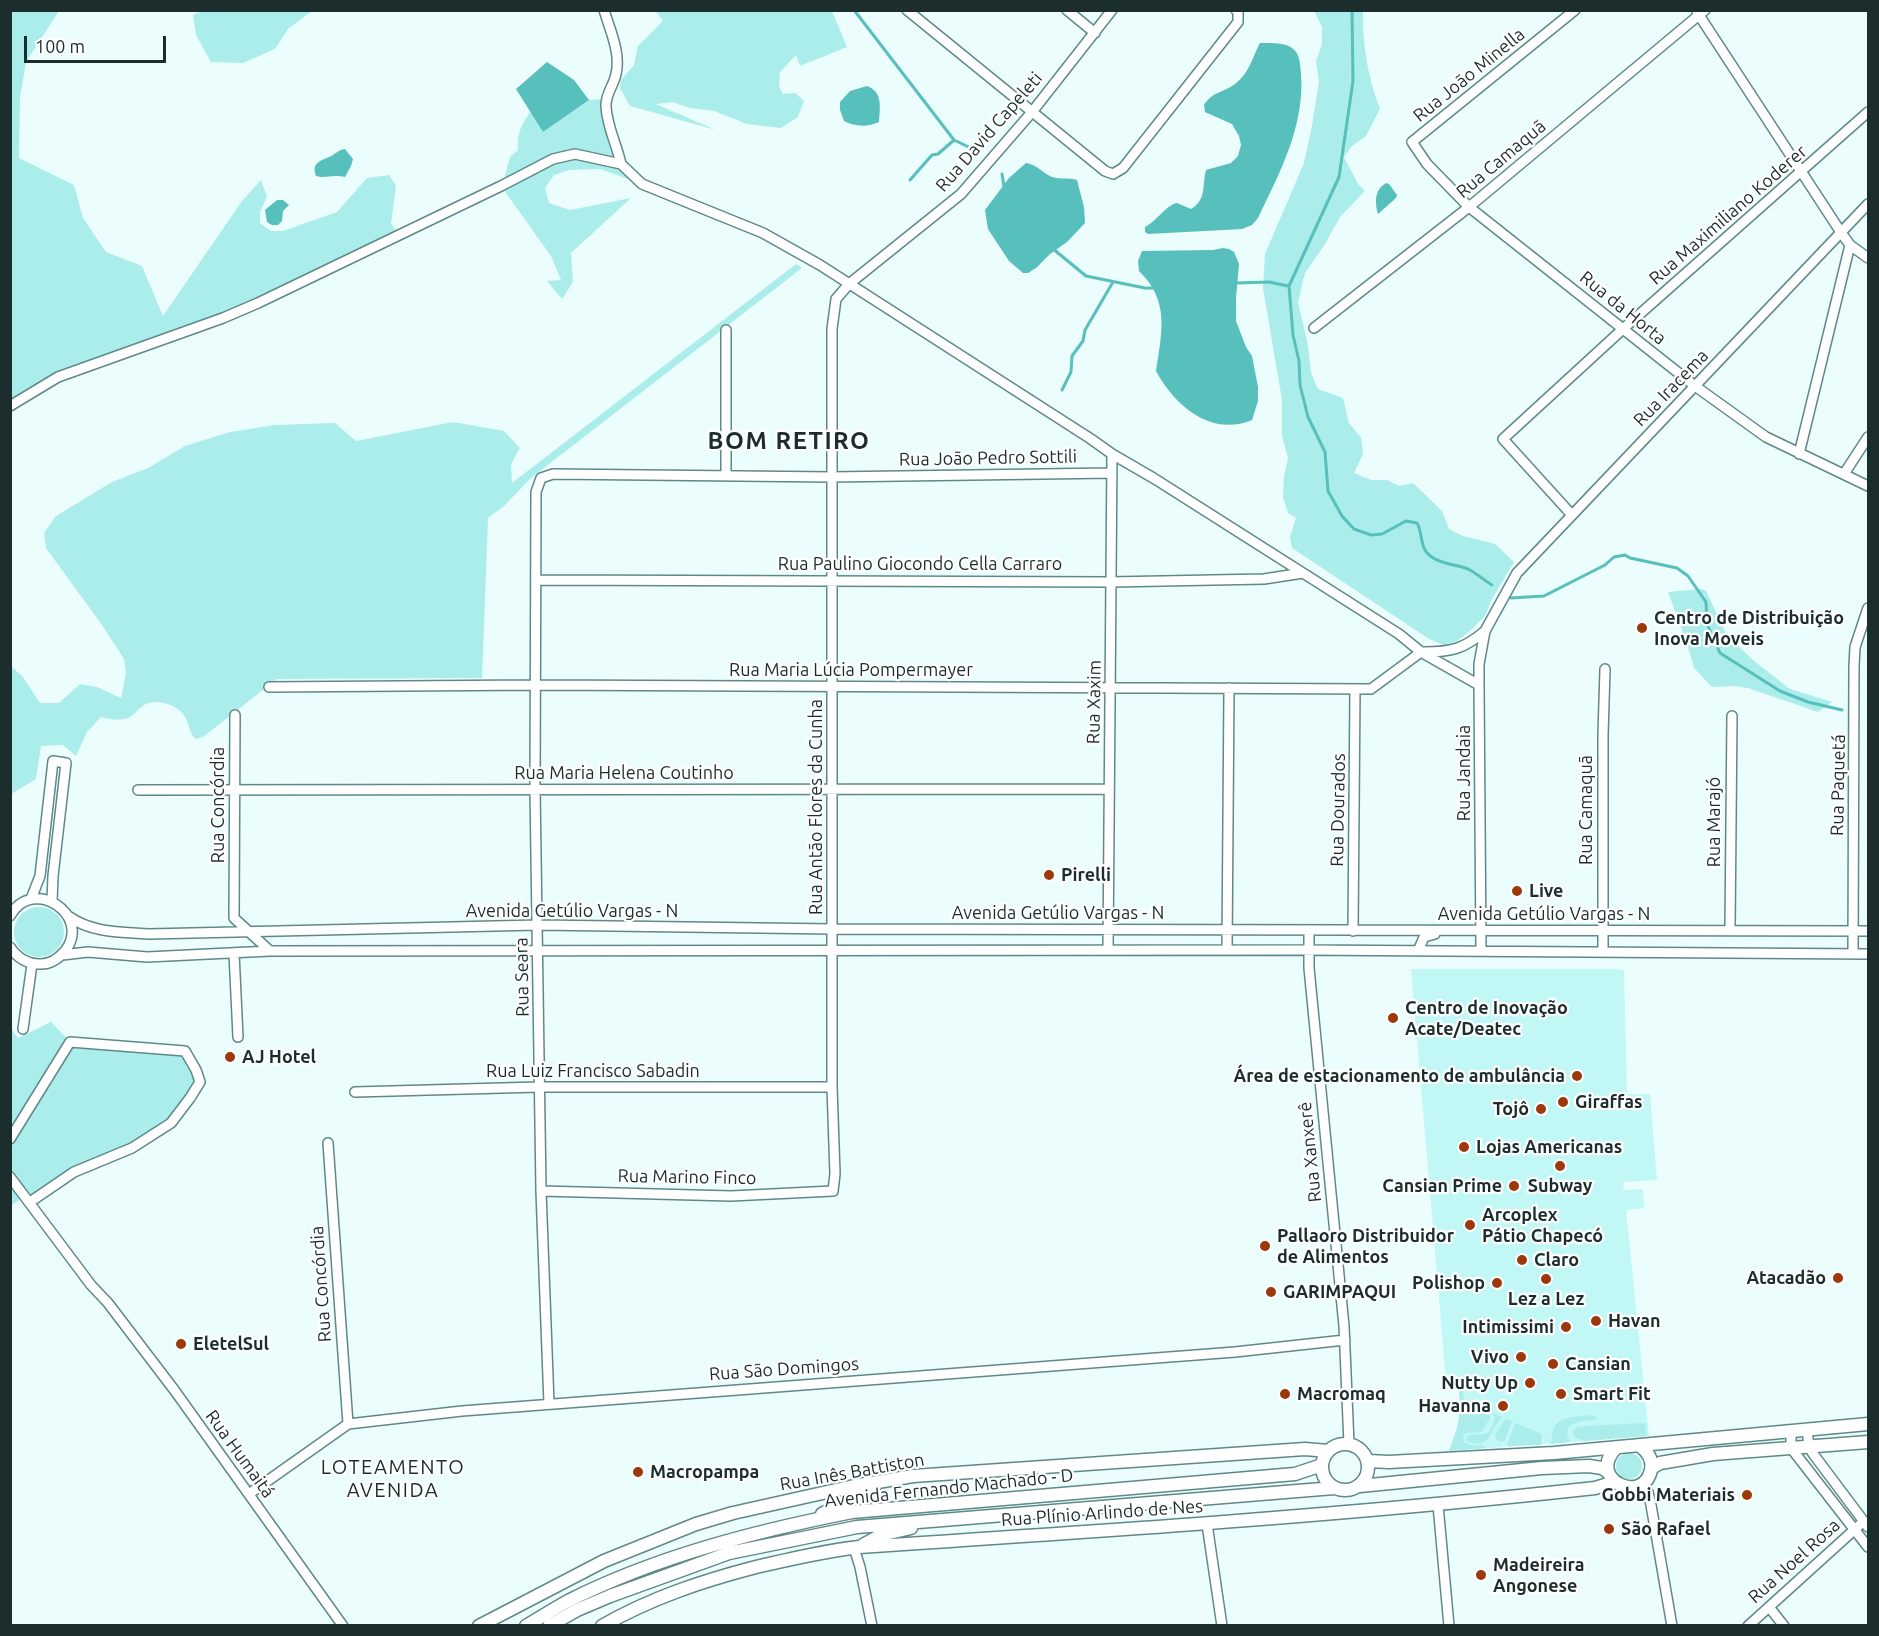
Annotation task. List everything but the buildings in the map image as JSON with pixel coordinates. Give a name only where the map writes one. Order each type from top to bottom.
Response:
[{"type":"main road","points":[[1368,1461],[1389,1462],[1616,1448],[1628,1445],[1640,1446],[1869,1424]]},
{"type":"main road","points":[[1652,1468],[1660,1463],[1713,1454],[1869,1442]]},
{"type":"main road","points":[[1360,1486],[1368,1474],[1368,1461],[1360,1449],[1349,1444],[1334,1446],[1328,1451],[1322,1465],[1325,1478],[1334,1488],[1347,1491],[1360,1486],[1542,1468],[1589,1466],[1602,1468],[1624,1487],[1634,1488],[1643,1483],[1652,1468],[1649,1455],[1640,1446]]},
{"type":"main road","points":[[1611,1477],[1609,1459],[1616,1448]]},
{"type":"main road","name":"Rua Inês Battiston","points":[[479,1626],[604,1561],[696,1524],[733,1513],[884,1481],[913,1476],[1305,1449],[1328,1451]]},
{"type":"main road","name":"Avenida Fernando Machado - D","points":[[526,1626],[570,1600],[646,1568],[724,1542],[812,1520],[852,1512],[1295,1474],[1322,1465]]},
{"type":"main road","name":"Rua Plínio Arlindo de Nes","points":[[602,1626],[621,1614],[710,1579],[813,1553],[1438,1505],[1595,1488],[1611,1477]]},
{"type":"main road","points":[[812,1520],[884,1481]]},
{"type":"main road","name":"Avenida Fernando Machado - D","points":[[549,1626],[577,1610],[610,1596],[729,1553],[857,1527],[1334,1488]]},
{"type":"main road","points":[[857,1548],[881,1535],[921,1526],[950,1524],[970,1516]]},
{"type":"street","points":[[604,10],[617,62],[616,75],[606,99],[606,109],[621,164],[642,184],[763,233],[849,284],[1112,454],[1399,634],[1421,652],[1479,685]]},
{"type":"street","points":[[907,10],[1105,171],[1113,174],[1123,168],[1235,26],[1238,22],[1237,11]]},
{"type":"street","points":[[1067,10],[1095,33]]},
{"type":"street","name":"Rua David Capeleti","points":[[849,284],[961,194],[1032,112],[1112,10]]},
{"type":"street","name":"Rua João Minella","points":[[1412,142],[1575,10]]},
{"type":"street","points":[[1700,12],[1842,234],[1850,245],[1869,258]]},
{"type":"street","name":"Rua Camaquã","points":[[1314,328],[1470,207],[1700,12]]},
{"type":"street","name":"Rua Maximiliano Koderer","points":[[1571,514],[1503,439],[1624,328],[1869,112]]},
{"type":"street","name":"Rua da Horta","points":[[1412,142],[1428,164],[1470,207],[1695,386],[1766,437],[1869,486]]},
{"type":"street","points":[[10,406],[58,377],[223,318],[258,303],[501,186],[552,159],[575,154],[621,164]]},
{"type":"street","name":"Rua Iracema","points":[[1502,598],[1517,573],[1571,514],[1869,204]]},
{"type":"street","points":[[1799,454],[1850,245]]},
{"type":"street","name":"Rua Antão Flores da Cunha","points":[[833,1191],[835,1174],[832,1088],[832,329],[836,299],[849,284]]},
{"type":"street","points":[[726,330],[726,476]]},
{"type":"street","points":[[1844,474],[1869,436]]},
{"type":"street","name":"Rua Xaxim","points":[[1108,950],[1112,454]]},
{"type":"street","name":"Rua João Pedro Sottili","points":[[541,478],[553,474],[831,477],[1112,473]]},
{"type":"street","name":"Rua Seara","points":[[541,478],[536,492],[535,789],[540,1191],[549,1404]]},
{"type":"street","name":"Rua Paulino Giocondo Cella Carraro","points":[[537,580],[1111,582],[1264,579],[1303,573]]},
{"type":"street","name":"Rua Jandaia","points":[[1481,951],[1479,664],[1485,631],[1502,598]]},
{"type":"street","name":"Rua Paquetá","points":[[1852,953],[1854,666],[1855,647],[1866,613]]},
{"type":"street","points":[[1421,652],[1447,652],[1467,645],[1485,631]]},
{"type":"street","name":"Rua Maria Lúcia Pompermayer","points":[[269,687],[536,685],[1371,689],[1421,652]]},
{"type":"street","name":"Rua Camaquã","points":[[1603,952],[1605,669]]},
{"type":"street","points":[[1227,950],[1229,688]]},
{"type":"street","name":"Rua Dourados","points":[[1353,930],[1355,689]]},
{"type":"street","name":"Rua Concórdia","points":[[235,715],[234,918],[270,951]]},
{"type":"street","name":"Rua Marajó","points":[[1730,929],[1731,716]]},
{"type":"street","points":[[11,913],[31,899],[52,901],[66,763],[53,761],[40,876],[31,899]]},
{"type":"street","name":"Rua Maria Helena Coutinho","points":[[138,790],[1109,789]]},
{"type":"street","name":"Avenida Getúlio Vargas - N","points":[[52,901],[79,924],[92,929],[149,934],[538,925],[833,929],[1869,931]]},
{"type":"street","points":[[62,955],[71,937],[68,916]]},
{"type":"street","name":"Rua Xanxerê","points":[[1309,930],[1308,951],[1345,1340],[1349,1444]]},
{"type":"street","points":[[1418,951],[1424,937],[1452,930]]},
{"type":"street","points":[[10,947],[22,960],[32,964],[23,1029]]},
{"type":"street","name":"Avenida Getúlio Vargas - N","points":[[32,964],[43,964],[62,955],[88,952],[147,957],[270,951],[1227,950],[1869,954]]},
{"type":"street","points":[[234,953],[238,1036]]},
{"type":"street","points":[[10,1139],[70,1042],[185,1051],[196,1070],[200,1082],[171,1123],[132,1148],[74,1172],[30,1202]]},
{"type":"street","name":"Rua Luiz Francisco Sabadin","points":[[355,1092],[539,1087],[832,1088]]},
{"type":"street","name":"Rua Concórdia","points":[[328,1143],[348,1424]]},
{"type":"street","name":"Rua Humaitá","points":[[10,1177],[91,1285],[108,1303],[343,1626]]},
{"type":"street","name":"Rua Marino Finco","points":[[540,1191],[731,1196],[833,1191]]},
{"type":"street","name":"Rua São Domingos","points":[[249,1494],[348,1424],[549,1404],[1235,1352],[1345,1340]]},
{"type":"street","points":[[1808,1429],[1809,1447],[1866,1524]]},
{"type":"street","points":[[1791,1431],[1791,1448],[1869,1547]]},
{"type":"street","points":[[1643,1483],[1651,1505],[1672,1626]]},
{"type":"street","points":[[1832,1499],[1841,1492]]},
{"type":"street","points":[[1438,1505],[1449,1626]]},
{"type":"street","points":[[1207,1524],[1222,1626]]},
{"type":"street","name":"Rua Noel Rosa","points":[[1748,1626],[1854,1529],[1866,1524]]},
{"type":"street","points":[[857,1548],[873,1626]]},
{"type":"street","points":[[1769,1607],[1784,1626]]},
{"type":"shaded area","points":[[11,11],[59,11],[26,62],[20,98],[19,158],[74,185],[83,218],[106,252],[142,266],[163,316],[242,201],[261,180],[267,197],[260,212],[260,223],[271,231],[283,231],[337,212],[367,178],[389,175],[396,186],[391,224],[399,234],[258,303],[58,377],[11,406]]},
{"type":"shaded area","points":[[202,11],[312,11],[288,29],[275,49],[243,63],[211,62],[196,35],[193,15]]},
{"type":"shaded area","points":[[656,11],[832,11],[847,47],[800,66],[796,55],[780,72],[779,86],[783,94],[795,93],[804,101],[798,117],[781,128],[747,124],[714,111],[690,108],[673,102],[656,104],[716,130],[630,106],[620,88],[621,80],[634,65],[638,46],[663,21]]},
{"type":"shaded area","points":[[1314,11],[1363,11],[1367,60],[1380,109],[1366,136],[1352,146],[1344,157],[1358,184],[1365,191],[1340,217],[1305,273],[1298,302],[1308,345],[1311,373],[1318,389],[1343,398],[1349,423],[1361,438],[1363,454],[1354,473],[1371,480],[1387,480],[1399,486],[1413,483],[1442,511],[1449,529],[1463,536],[1495,544],[1514,562],[1492,599],[1485,616],[1457,641],[1444,645],[1429,639],[1292,548],[1290,537],[1296,518],[1288,513],[1283,497],[1288,458],[1282,436],[1282,400],[1263,288],[1265,254],[1304,163],[1312,126],[1319,81],[1316,61],[1322,44],[1322,27]]},
{"type":"shaded area","points":[[1260,43],[1281,44],[1295,50],[1300,62],[1301,93],[1299,112],[1289,148],[1258,218],[1252,225],[1242,229],[1148,234],[1145,232],[1145,227],[1173,204],[1177,203],[1191,209],[1200,201],[1206,170],[1231,163],[1238,156],[1241,145],[1232,124],[1205,112],[1204,105],[1211,97],[1231,87],[1240,79]]},
{"type":"shaded area","points":[[547,62],[574,80],[589,100],[543,132],[516,89]]},
{"type":"shaded area","points":[[867,86],[878,96],[879,122],[862,126],[844,121],[840,102],[850,91]]},
{"type":"shaded area","points":[[606,99],[621,164],[642,184],[600,169],[569,170],[554,175],[545,188],[549,203],[570,210],[631,198],[571,253],[573,282],[562,299],[547,281],[561,280],[551,256],[501,186],[510,181],[505,176],[510,157],[518,150],[520,129],[531,111],[543,132],[589,100]]},
{"type":"shaded area","points":[[345,149],[353,159],[345,177],[316,176],[315,168],[318,163]]},
{"type":"shaded area","points":[[1026,163],[1034,165],[1052,177],[1077,180],[1084,207],[1085,223],[1067,242],[1036,268],[1023,273],[1009,261],[988,229],[985,210],[1009,178]]},
{"type":"shaded area","points":[[1386,183],[1397,195],[1378,214],[1377,193]]},
{"type":"shaded area","points":[[277,200],[283,200],[289,205],[283,211],[282,221],[278,225],[272,225],[267,222],[265,210]]},
{"type":"shaded area","points":[[1223,248],[1234,252],[1239,264],[1236,321],[1252,356],[1258,387],[1258,401],[1252,420],[1237,424],[1222,424],[1196,415],[1173,396],[1156,371],[1161,330],[1160,306],[1149,282],[1139,271],[1138,261],[1142,251]]},
{"type":"shaded area","points":[[796,264],[802,268],[531,478],[504,506],[488,518],[482,678],[277,679],[203,737],[195,739],[180,711],[163,703],[148,703],[127,719],[116,720],[101,717],[87,732],[76,756],[63,745],[41,746],[36,779],[11,794],[10,665],[23,677],[40,703],[59,703],[80,684],[97,687],[121,698],[126,674],[124,659],[46,548],[44,533],[56,516],[112,482],[148,468],[185,446],[230,432],[275,425],[335,423],[356,441],[453,422],[504,431],[520,448],[511,464],[512,483]]},
{"type":"shaded area","points":[[1701,589],[1706,591],[1727,635],[1754,661],[1790,689],[1832,702],[1818,712],[1748,688],[1712,687],[1694,668],[1668,592]]},
{"type":"shaded area","points":[[34,907],[44,907],[57,914],[64,927],[64,937],[57,950],[44,957],[34,957],[25,953],[18,946],[14,937],[14,927],[18,918],[25,911]]},
{"type":"shaded area","points":[[1411,969],[1624,970],[1627,1094],[1650,1094],[1657,1180],[1623,1182],[1624,1190],[1643,1189],[1644,1208],[1626,1210],[1649,1436],[1449,1451],[1459,1423],[1461,1405],[1458,1381],[1446,1381]]},
{"type":"shaded area","points":[[51,1022],[70,1042],[185,1051],[200,1082],[171,1123],[132,1148],[74,1172],[11,1205],[10,1027],[18,1038]]},
{"type":"shaded area","points":[[1458,1380],[1462,1380],[1464,1404],[1478,1402],[1475,1405],[1476,1409],[1489,1415],[1490,1418],[1481,1432],[1465,1433],[1464,1442],[1470,1445],[1485,1446],[1485,1448],[1449,1451],[1459,1416]]},
{"type":"shaded area","points":[[1492,1413],[1502,1417],[1486,1441],[1468,1442],[1467,1438],[1470,1435],[1483,1434],[1491,1429],[1495,1418]]},
{"type":"shaded area","points":[[1591,1415],[1596,1417],[1596,1420],[1580,1421],[1568,1427],[1567,1436],[1571,1442],[1551,1444],[1554,1428],[1558,1423],[1568,1418]]},
{"type":"shaded area","points":[[1505,1419],[1512,1421],[1505,1440],[1501,1442],[1496,1439],[1495,1435]]},
{"type":"shaded area","points":[[1515,1423],[1542,1434],[1541,1445],[1507,1446]]},
{"type":"shaded area","points":[[1645,1423],[1647,1436],[1584,1441],[1575,1437],[1572,1432],[1577,1427],[1585,1426]]},
{"type":"shaded area","points":[[1629,1453],[1638,1457],[1642,1466],[1638,1475],[1629,1479],[1620,1475],[1616,1466],[1620,1457]]},
{"type":"waterway","points":[[854,10],[954,140],[977,151]]},
{"type":"waterway","points":[[1352,10],[1353,81],[1339,177],[1289,286],[1300,385],[1308,417],[1325,452],[1328,491],[1342,516],[1354,529],[1371,535],[1382,534],[1406,521],[1417,523],[1423,547],[1428,554],[1438,560],[1468,569],[1492,585]]},
{"type":"waterway","points":[[910,180],[932,155],[938,154],[954,140]]},
{"type":"waterway","points":[[1002,174],[1004,187]]},
{"type":"waterway","points":[[1052,248],[1086,276],[1154,288]]},
{"type":"waterway","points":[[1062,390],[1071,372],[1072,356],[1083,341],[1085,330],[1113,282]]},
{"type":"waterway","points":[[1236,283],[1269,282],[1288,286]]},
{"type":"waterway","points":[[1511,598],[1544,596],[1605,565],[1614,557],[1625,555],[1677,568],[1688,576],[1706,602],[1707,624],[1720,653],[1780,691],[1808,702],[1842,710]]},
{"type":"place","name":"Centro de Distribuição Inova Moveis","points":[[1642,628]]},
{"type":"place","name":"Pirelli","points":[[1049,875]]},
{"type":"place","name":"Live","points":[[1517,891]]},
{"type":"place","name":"Centro de Inovação Acate/Deatec","points":[[1393,1018]]},
{"type":"place","name":"AJ Hotel","points":[[230,1057]]},
{"type":"place","name":"Área de estacionamento de ambulância","points":[[1577,1076]]},
{"type":"place","name":"Giraffas","points":[[1563,1102]]},
{"type":"place","name":"Tojô","points":[[1541,1109]]},
{"type":"place","name":"Lojas Americanas","points":[[1464,1147]]},
{"type":"place","name":"Subway","points":[[1560,1166]]},
{"type":"place","name":"Cansian Prime","points":[[1514,1186]]},
{"type":"place","name":"Arcoplex Pátio Chapecó","points":[[1470,1225]]},
{"type":"place","name":"Pallaoro Distribuidor de Alimentos","points":[[1265,1246]]},
{"type":"place","name":"Claro","points":[[1522,1260]]},
{"type":"place","name":"Atacadão","points":[[1838,1278]]},
{"type":"place","name":"Lez a Lez","points":[[1546,1279]]},
{"type":"place","name":"Polishop","points":[[1497,1283]]},
{"type":"place","name":"GARIMPAQUI","points":[[1271,1292]]},
{"type":"place","name":"Havan","points":[[1596,1321]]},
{"type":"place","name":"Intimissimi","points":[[1566,1327]]},
{"type":"place","name":"EletelSul","points":[[181,1344]]},
{"type":"place","name":"Vivo","points":[[1521,1357]]},
{"type":"place","name":"Cansian","points":[[1553,1364]]},
{"type":"place","name":"Nutty Up","points":[[1530,1383]]},
{"type":"place","name":"Macromaq","points":[[1285,1394]]},
{"type":"place","name":"Smart Fit","points":[[1561,1394]]},
{"type":"place","name":"Havanna","points":[[1503,1406]]},
{"type":"place","name":"Macropampa","points":[[638,1472]]},
{"type":"place","name":"Gobbi Materiais","points":[[1747,1495]]},
{"type":"place","name":"São Rafael","points":[[1609,1529]]},
{"type":"place","name":"Madeireira Angonese","points":[[1481,1575]]},
{"type":"district","name":"BOM RETIRO","points":[[789,441]]},
{"type":"district","name":"LOTEAMENTO AVENIDA","points":[[393,1478]]}]
